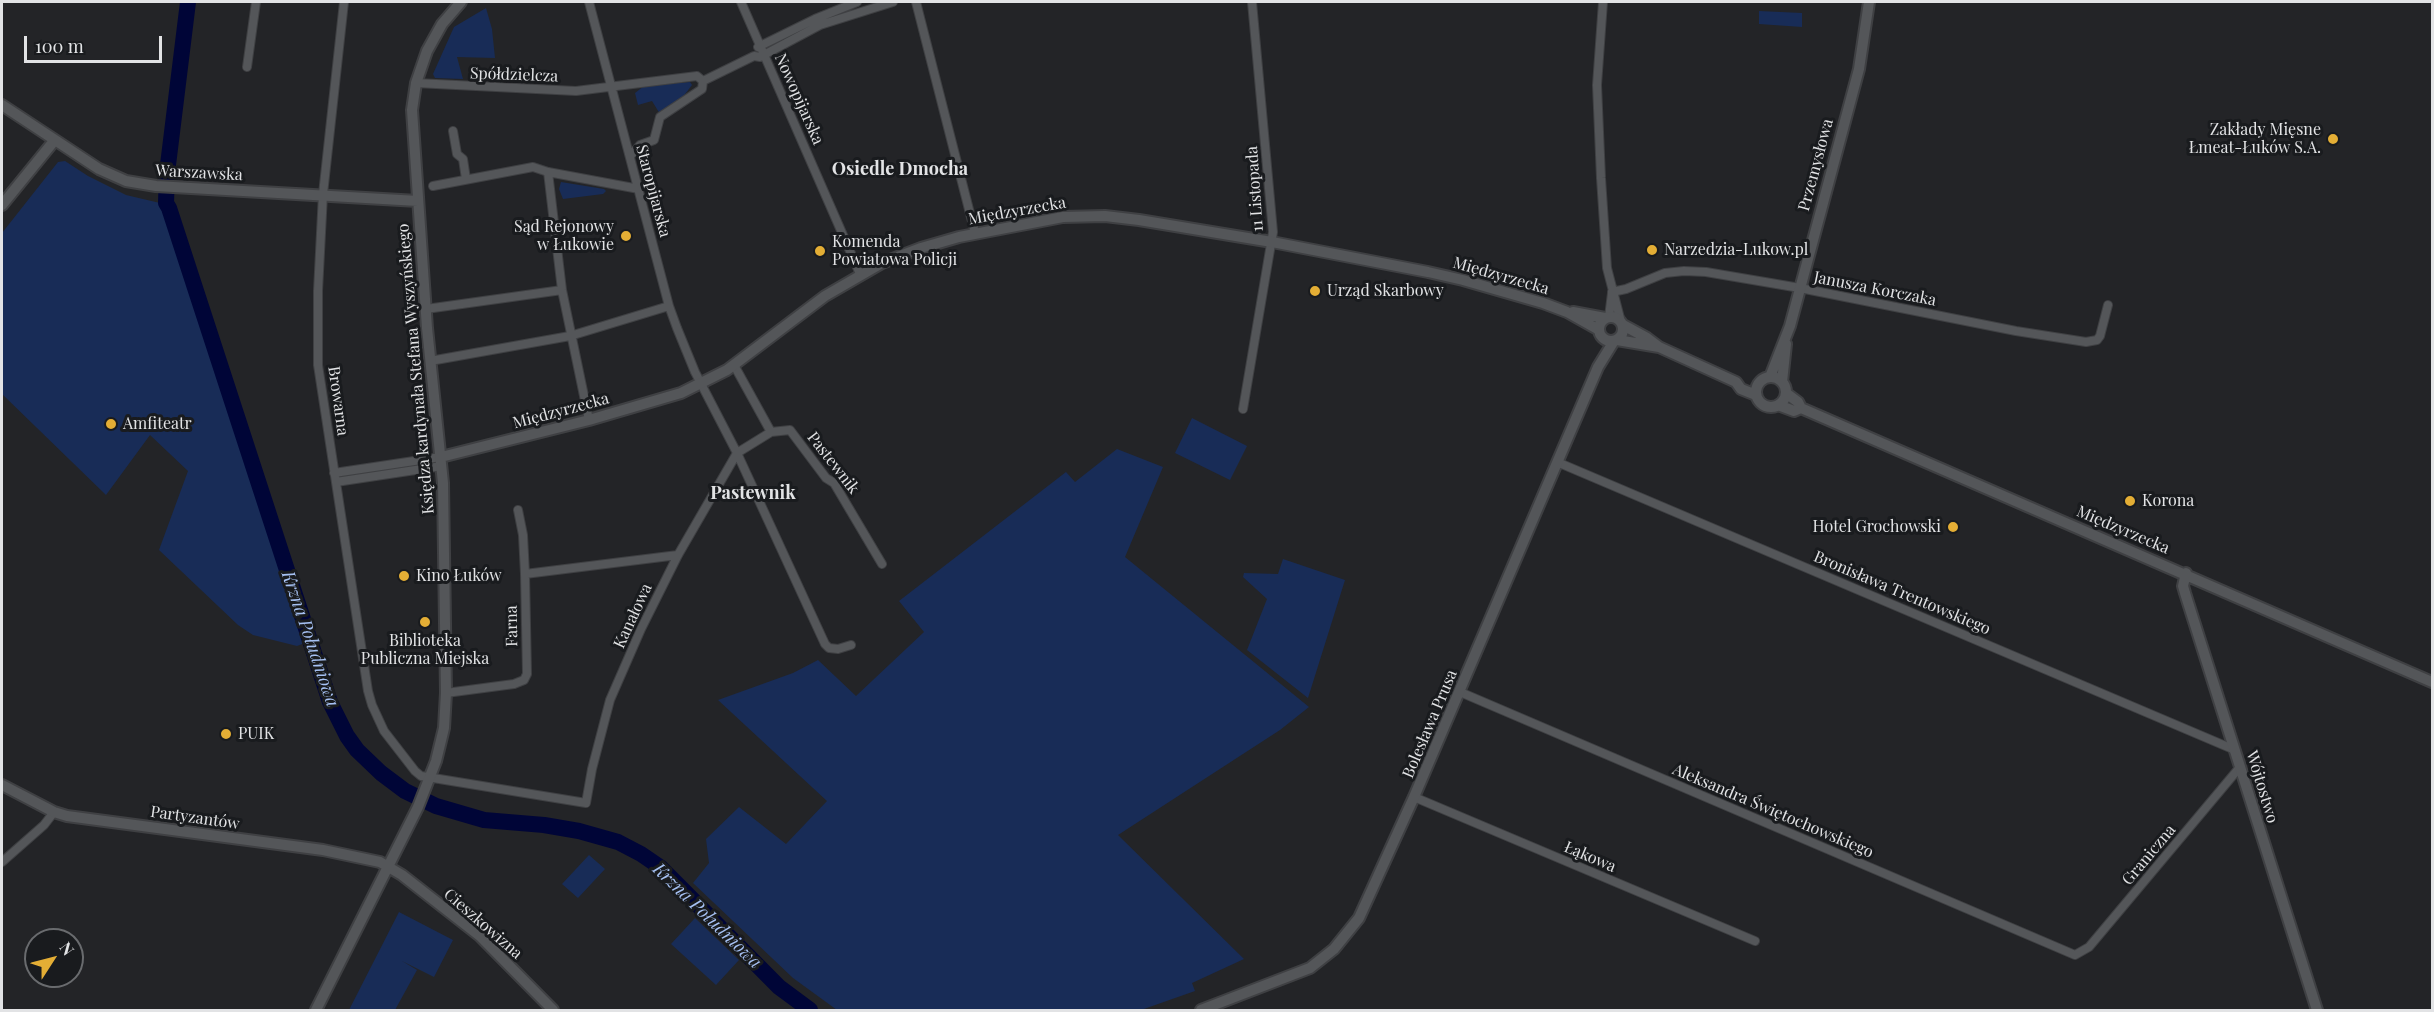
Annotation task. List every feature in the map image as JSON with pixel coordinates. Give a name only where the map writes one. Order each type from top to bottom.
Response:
[{"type":"main road","name":"Księdza kardynała Stefana Wyszyńskiego","points":[[316,1011],[418,807],[431,778],[442,738],[446,693],[441,461],[430,361],[412,121],[416,83],[435,36],[461,2]]},
{"type":"main road","name":"Przemysłowa","points":[[1770,377],[1787,335],[1859,69],[1869,2]]},
{"type":"main road","name":"Warszawska","points":[[2,105],[54,141],[116,178],[156,186],[417,201]]},
{"type":"main road","points":[[2,205],[54,141]]},
{"type":"main road","name":"Międzyrzecka","points":[[441,461],[668,397],[702,384],[734,365],[811,305],[860,274],[921,248],[975,233],[1054,218],[1105,216],[1272,242],[1463,280],[1567,312],[1616,318],[1659,347],[1736,382],[1741,389],[1757,389]]},
{"type":"main road","name":"Międzyrzecka","points":[[1567,312],[1608,337],[1659,347]]},
{"type":"main road","points":[[1607,318],[1600,323],[1608,337],[1623,332],[1622,323]]},
{"type":"main road","name":"Przemysłowa","points":[[1784,387],[1787,335]]},
{"type":"main road","name":"Bolesława Prusa","points":[[1201,1011],[1310,968],[1334,949],[1359,918],[1460,692],[1598,367],[1608,337]]},
{"type":"main road","points":[[1770,377],[1784,387],[1778,405],[1771,407],[1763,405],[1757,389],[1770,377]]},
{"type":"main road","name":"Międzyrzecka","points":[[1784,387],[1801,408],[2433,682]]},
{"type":"main road","name":"Międzyrzecka","points":[[1778,405],[1794,411],[1801,408]]},
{"type":"main road","name":"Wójtostwo","points":[[2186,573],[2183,586],[2185,593],[2317,1011]]},
{"type":"main road","name":"Partyzantów","points":[[2,785],[54,812],[334,852],[372,859],[388,866]]},
{"type":"main road","name":"Cieszkowizna","points":[[388,866],[485,940],[553,1011]]},
{"type":"street","points":[[247,66],[256,2]]},
{"type":"street","name":"Browarna","points":[[344,2],[323,194],[318,291],[318,365],[372,705],[384,730],[415,771],[421,776],[431,778]]},
{"type":"street","name":"Staropijarska","points":[[589,2],[669,306],[702,384]]},
{"type":"street","name":"Nowopijarska","points":[[741,2],[860,274]]},
{"type":"street","points":[[754,56],[756,48],[857,2]]},
{"type":"street","points":[[630,156],[640,145],[654,140],[660,117],[702,89],[702,81],[754,56],[765,55],[818,21],[893,2]]},
{"type":"street","points":[[916,2],[975,233]]},
{"type":"street","name":"11 Listopada","points":[[1243,409],[1273,225],[1252,2]]},
{"type":"street","points":[[1603,2],[1598,101],[1607,268],[1622,323]]},
{"type":"street","name":"Spółdzielcza","points":[[416,83],[576,91],[698,76],[702,81]]},
{"type":"street","points":[[453,131],[457,154],[463,159],[466,179]]},
{"type":"street","points":[[434,186],[528,167],[639,189]]},
{"type":"street","points":[[548,172],[562,290],[589,420]]},
{"type":"street","name":"Janusza Korczaka","points":[[1612,292],[1626,289],[1665,273],[1706,272],[1800,288],[2016,331],[2086,342],[2097,340],[2100,336],[2108,305]]},
{"type":"street","points":[[426,309],[562,290]]},
{"type":"street","points":[[1607,318],[1612,292]]},
{"type":"street","points":[[430,361],[570,336],[669,306]]},
{"type":"street","points":[[734,365],[771,432],[737,453]]},
{"type":"street","points":[[702,384],[737,453],[825,644],[829,648],[838,649],[851,645]]},
{"type":"street","name":"Pastewnik","points":[[771,432],[790,430],[826,477],[834,483],[882,564]]},
{"type":"street","name":"Kanałowa","points":[[431,778],[586,803],[603,722],[610,700],[641,629],[678,555],[737,453]]},
{"type":"street","points":[[334,473],[441,461]]},
{"type":"street","points":[[336,482],[441,461]]},
{"type":"street","name":"Bronisława Trentowskiego","points":[[1557,462],[2235,750]]},
{"type":"street","points":[[518,510],[523,535],[525,574],[678,555]]},
{"type":"street","name":"Farna","points":[[446,693],[514,684],[524,680],[527,674],[525,574]]},
{"type":"street","name":"Aleksandra Świętochowskiego","points":[[1460,692],[2075,955]]},
{"type":"street","name":"Graniczna","points":[[2075,955],[2089,947],[2240,767]]},
{"type":"street","name":"Łąkowa","points":[[1414,797],[1755,941]]},
{"type":"street","points":[[2,862],[44,825],[54,812]]},
{"type":"shaded area","points":[[486,8],[492,29],[495,58],[457,57],[463,79],[435,78],[433,74],[454,27]]},
{"type":"shaded area","points":[[1759,11],[1802,13],[1802,27],[1759,24]]},
{"type":"shaded area","points":[[690,82],[692,85],[679,102],[660,114],[652,101],[638,105],[635,93],[644,86]]},
{"type":"shaded area","points":[[65,161],[88,176],[126,195],[160,203],[305,643],[297,646],[253,635],[238,625],[159,550],[188,471],[150,435],[106,495],[2,394],[2,233],[58,162]]},
{"type":"shaded area","points":[[561,182],[606,191],[603,194],[563,199],[559,189]]},
{"type":"shaded area","points":[[1192,418],[1247,446],[1230,480],[1175,453]]},
{"type":"shaded area","points":[[1117,449],[1163,467],[1125,557],[1309,707],[1280,730],[1118,835],[1244,959],[1192,983],[1195,991],[1141,1010],[837,1010],[793,978],[693,883],[709,863],[706,839],[739,807],[786,844],[827,801],[718,700],[793,673],[818,660],[856,696],[924,632],[899,601],[1066,472],[1075,482]]},
{"type":"shaded area","points":[[1283,559],[1345,580],[1308,698],[1247,650],[1267,599],[1243,577],[1244,573],[1278,574]]},
{"type":"shaded area","points":[[589,855],[605,869],[578,898],[562,884]]},
{"type":"shaded area","points":[[399,912],[453,940],[434,977],[402,961],[417,970],[395,1010],[349,1010]]},
{"type":"shaded area","points":[[695,918],[739,960],[716,985],[671,944]]},
{"type":"waterway","name":"Krzna Południowa","points":[[188,2],[167,173],[166,203],[330,702],[347,736],[357,750],[381,773],[405,791],[436,806],[484,820],[544,825],[579,831],[618,842],[641,854],[660,867],[779,987],[810,1010]]},
{"type":"place","name":"Zakłady Mięsne Łmeat-Łuków S.A.","points":[[2333,139]]},
{"type":"place","name":"Sąd Rejonowy w Łukowie","points":[[626,236]]},
{"type":"place","name":"Narzedzia-Lukow.pl","points":[[1652,250]]},
{"type":"place","name":"Komenda Powiatowa Policji","points":[[820,251]]},
{"type":"place","name":"Urząd Skarbowy","points":[[1315,291]]},
{"type":"place","name":"Amfiteatr","points":[[111,424]]},
{"type":"place","name":"Korona","points":[[2130,501]]},
{"type":"place","name":"Hotel Grochowski","points":[[1953,527]]},
{"type":"place","name":"Kino Łuków","points":[[404,576]]},
{"type":"place","name":"Biblioteka Publiczna Miejska","points":[[425,622]]},
{"type":"place","name":"PUIK","points":[[226,734]]},
{"type":"district","name":"Osiedle Dmocha","points":[[900,169]]},
{"type":"district","name":"Pastewnik","points":[[753,493]]}]
